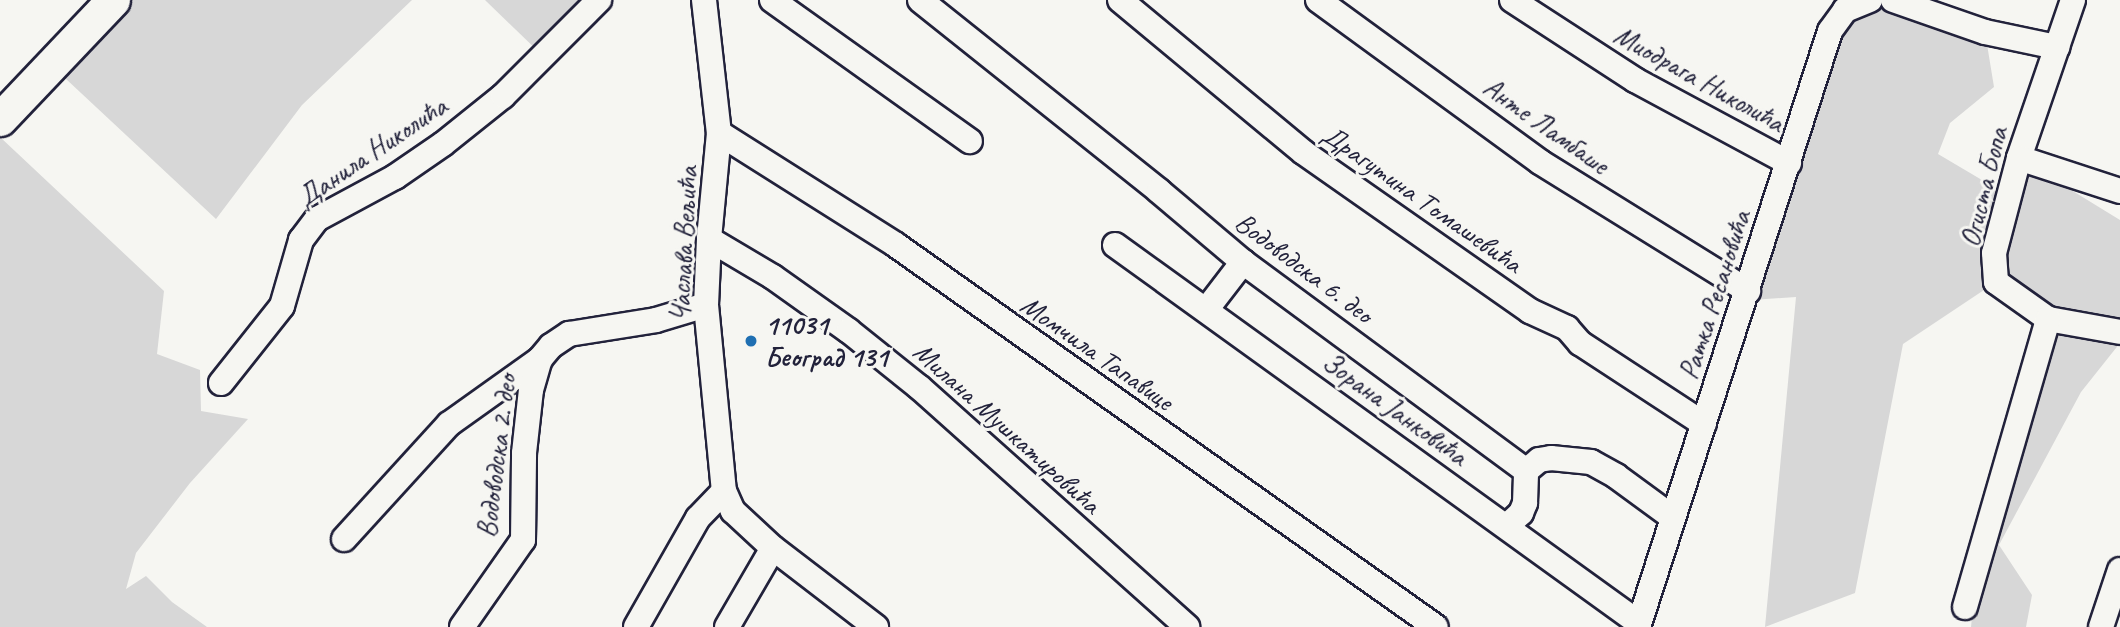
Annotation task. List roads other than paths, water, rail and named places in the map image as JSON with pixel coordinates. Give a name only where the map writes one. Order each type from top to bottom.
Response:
[{"type":"main road","points":[[0,119],[113,0]]},
{"type":"street","name":"Данила Николића","points":[[221,383],[282,306],[290,287],[293,262],[302,240],[317,219],[395,177],[443,144],[503,96],[599,0]]},
{"type":"street","name":"Часлава Вељића","points":[[704,0],[719,133],[706,305],[724,491],[733,511],[773,548],[876,627]]},
{"type":"street","points":[[772,0],[970,141]]},
{"type":"street","name":"Водоводска 6. део","points":[[920,0],[1159,191],[1243,262],[1526,471]]},
{"type":"street","name":"Анте Ламбаше","points":[[1318,0],[1540,162],[1748,291]]},
{"type":"street","name":"Миодрага Николића","points":[[1512,0],[1635,80],[1789,163]]},
{"type":"street","name":"Ратка Ресановића","points":[[1639,625],[1830,31],[1845,10],[1870,0]]},
{"type":"street","points":[[1893,0],[1985,32],[2057,47],[2073,0]]},
{"type":"street","name":"Драгутина Томашевића","points":[[1131,3],[1303,152],[1530,311],[1567,328],[1590,350],[1704,424]]},
{"type":"street","name":"Огиста Бопа","points":[[2057,47],[2019,158],[1994,253],[1996,282],[2048,319],[2120,332]]},
{"type":"street","name":"Момчила Тапавице","points":[[719,133],[896,245],[1200,463],[1437,627]]},
{"type":"street","points":[[2019,158],[2120,191]]},
{"type":"street","name":"Милана Мушкатировића","points":[[709,239],[774,277],[849,331],[919,387],[1187,627]]},
{"type":"street","name":"Зорана Јанковића","points":[[1115,245],[1507,526],[1639,625]]},
{"type":"street","points":[[1206,310],[1243,262]]},
{"type":"street","name":"Водоводска 2. део","points":[[344,539],[449,424],[540,359],[551,346],[569,334],[656,320],[706,305]]},
{"type":"street","points":[[1965,607],[2048,319]]},
{"type":"street","name":"Водоводска 2. део","points":[[463,627],[523,540],[526,435],[531,390],[540,359]]},
{"type":"street","points":[[1507,526],[1521,513],[1525,503],[1526,471],[1539,460],[1550,458],[1591,462],[1616,476],[1672,517]]},
{"type":"street","points":[[636,627],[698,518],[724,491]]},
{"type":"street","points":[[727,627],[773,548]]},
{"type":"street","points":[[2101,627],[2120,570]]},
{"type":"place","name":"11031 Београд 131","points":[[751,341]]}]
